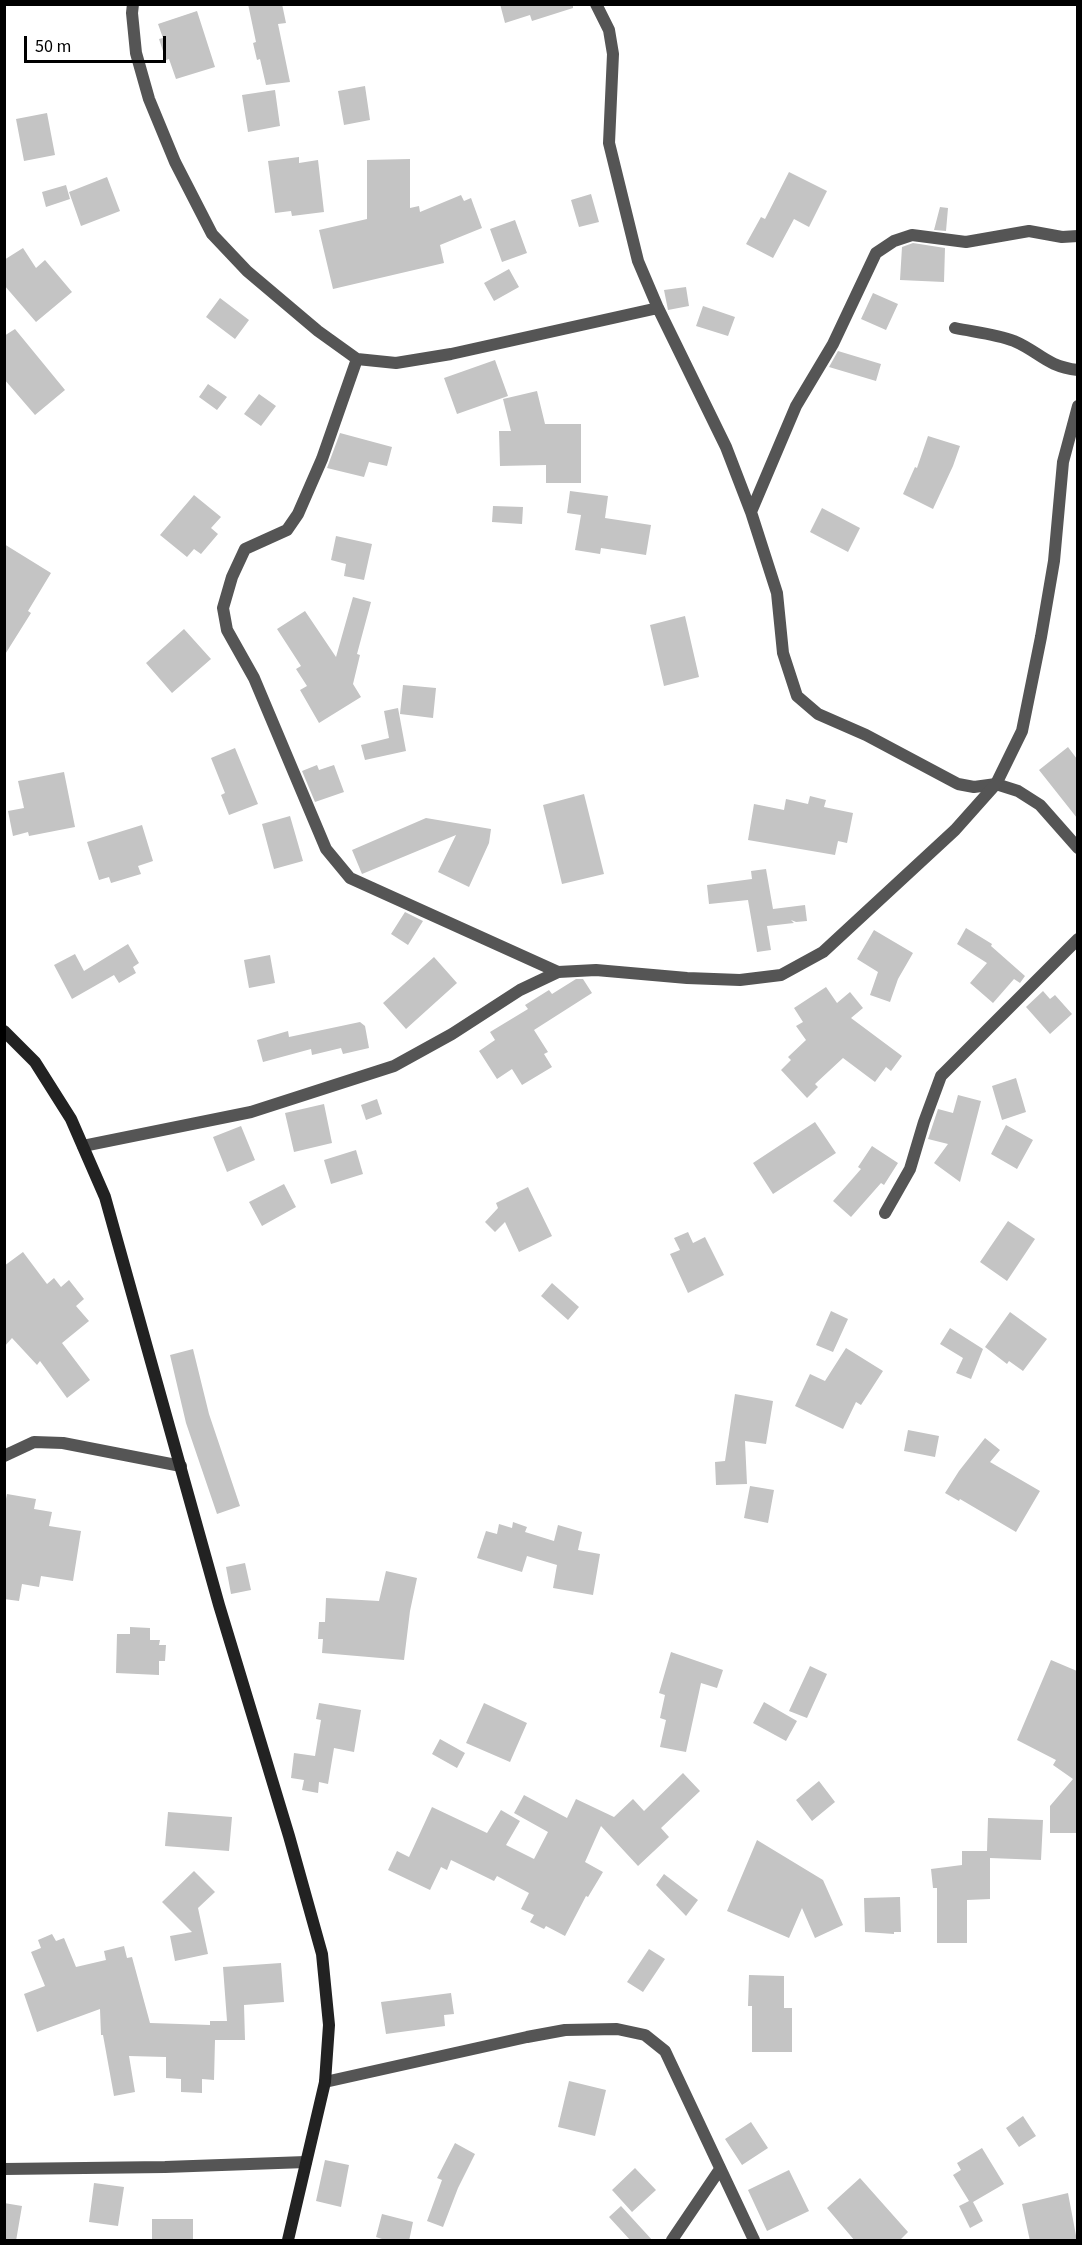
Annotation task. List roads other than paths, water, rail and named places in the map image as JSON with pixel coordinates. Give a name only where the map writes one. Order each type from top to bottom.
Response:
[{"type":"main road","points":[[4,1031],[35,1062],[71,1119],[105,1197],[219,1605],[290,1836],[322,1954],[329,2025],[325,2082],[288,2241]]},
{"type":"street","points":[[133,4],[136,52],[149,99],[175,162],[212,234],[247,271],[318,331],[357,359],[396,363],[451,354],[658,308]]},
{"type":"street","points":[[598,5],[609,30],[613,54],[609,143],[638,261],[658,308],[726,447],[751,512],[777,593],[783,653],[797,696],[818,714],[866,735],[958,784],[974,787],[996,784],[1018,791],[1040,804],[1077,848]]},
{"type":"street","points":[[751,512],[796,406],[833,344],[876,253],[894,241],[912,235],[966,242],[1029,231],[1062,237],[1077,236]]},
{"type":"street","points":[[955,328],[1016,342],[1047,362],[1061,368],[1077,370]]},
{"type":"street","points":[[357,359],[322,459],[298,514],[287,530],[245,549],[232,577],[223,608],[227,630],[254,678],[326,849],[350,878],[558,972]]},
{"type":"street","points":[[83,1146],[251,1112],[394,1066],[452,1034],[520,990],[558,972],[596,970],[740,980],[781,975],[823,952],[955,830],[996,784],[1022,731],[1054,561],[1063,462],[1077,406]]},
{"type":"street","points":[[885,1213],[910,1169],[941,1076],[1077,939]]},
{"type":"street","points":[[4,1456],[34,1442],[63,1443],[181,1466]]},
{"type":"street","points":[[325,2082],[565,2030],[617,2029],[645,2035],[665,2051],[754,2241]]},
{"type":"street","points":[[4,2169],[306,2162]]},
{"type":"street","points":[[672,2241],[720,2169]]}]
